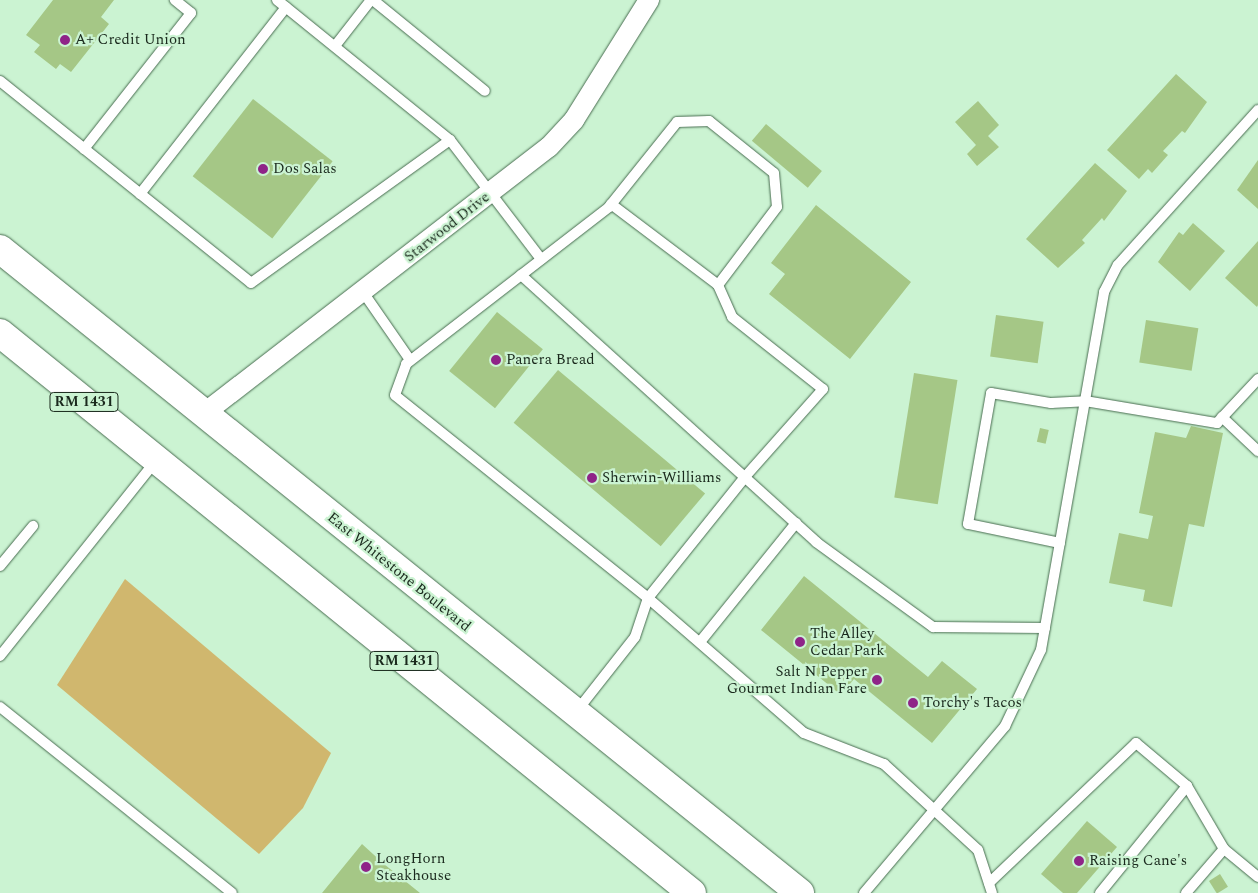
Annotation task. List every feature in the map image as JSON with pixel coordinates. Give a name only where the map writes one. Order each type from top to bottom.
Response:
[{"type":"main road","name":"East Whitestone Boulevard","points":[[0,249],[202,415],[800,893]]},
{"type":"main road","name":"RM 1431","points":[[0,334],[692,893]]},
{"type":"street","name":"Starwood Drive","points":[[202,415],[491,192],[568,127],[649,0]]},
{"type":"lane","points":[[84,149],[191,13],[175,0]]},
{"type":"lane","points":[[277,0],[450,140],[541,259]]},
{"type":"lane","points":[[335,46],[372,0],[485,91]]},
{"type":"lane","points":[[140,194],[286,7]]},
{"type":"lane","points":[[0,81],[251,283],[450,140]]},
{"type":"lane","points":[[864,893],[936,811],[1005,726],[1041,650],[1104,292],[1118,265],[1258,110]]},
{"type":"lane","points":[[718,286],[777,207],[774,173],[709,121],[677,122],[611,204],[410,360],[395,395],[648,598],[804,733],[884,764],[978,850],[991,888],[1136,743],[1187,786],[1224,849],[1258,877]]},
{"type":"lane","points":[[575,713],[635,637],[648,598],[745,476],[823,389],[732,317],[718,286],[611,204]]},
{"type":"lane","points":[[521,275],[796,523],[933,627],[1045,628]]},
{"type":"lane","points":[[363,292],[410,360]]},
{"type":"lane","points":[[1060,543],[968,524],[992,393],[1051,404],[1085,401],[1216,423],[1258,379]]},
{"type":"lane","points":[[1222,417],[1258,450]]},
{"type":"lane","points":[[0,656],[156,460]]},
{"type":"lane","points":[[700,642],[796,523]]},
{"type":"lane","points":[[0,566],[33,526]]},
{"type":"lane","points":[[0,707],[232,893]]},
{"type":"lane","points":[[1100,893],[1187,786]]},
{"type":"lane","points":[[1186,893],[1224,849]]},
{"type":"shaded area","points":[[125,579],[331,753],[303,808],[259,854],[57,685]]},
{"type":"building","name":"A+ Credit Union","points":[[53,0],[114,0],[101,17],[109,24],[71,72],[60,64],[56,69],[34,52],[40,45],[26,35]]},
{"type":"building","points":[[1176,74],[1207,102],[1185,133],[1182,131],[1163,151],[1168,155],[1152,173],[1148,169],[1139,179],[1107,150]]},
{"type":"building","name":"Dos Salas","points":[[253,99],[333,161],[272,238],[193,176]]},
{"type":"building","points":[[978,101],[999,125],[988,136],[999,147],[977,166],[967,154],[976,145],[955,122]]},
{"type":"building","points":[[766,124],[822,171],[808,188],[752,141]]},
{"type":"building","points":[[1258,160],[1258,209],[1237,190]]},
{"type":"building","points":[[1095,163],[1127,191],[1104,221],[1102,218],[1082,240],[1085,243],[1058,268],[1026,239]]},
{"type":"building","points":[[816,205],[911,282],[850,359],[769,294],[785,274],[771,263]]},
{"type":"building","points":[[1193,223],[1225,251],[1190,291],[1158,262],[1179,232],[1183,235]]},
{"type":"building","points":[[1258,241],[1258,305],[1257,307],[1225,278]]},
{"type":"building","name":"Panera Bread","points":[[497,312],[543,349],[495,408],[449,371]]},
{"type":"building","points":[[996,315],[1044,322],[1038,363],[990,357]]},
{"type":"building","points":[[1146,320],[1198,328],[1192,371],[1139,362]]},
{"type":"building","points":[[558,370],[705,493],[661,546],[514,423]]},
{"type":"building","points":[[914,373],[957,380],[938,504],[894,497]]},
{"type":"building","points":[[1191,426],[1223,433],[1204,527],[1189,524],[1172,607],[1143,601],[1145,590],[1109,583],[1119,533],[1148,539],[1153,516],[1139,513],[1155,432],[1186,438]]},
{"type":"building","points":[[1040,428],[1049,430],[1046,444],[1037,442]]},
{"type":"building","points":[[804,576],[928,677],[942,661],[977,689],[932,743],[854,679],[841,695],[761,630]]},
{"type":"building","name":"Raising Cane's","points":[[1087,821],[1117,847],[1077,893],[1063,893],[1041,874]]},
{"type":"building","name":"LongHorn Steakhouse","points":[[362,844],[384,864],[420,893],[322,893]]},
{"type":"building","points":[[1220,874],[1228,887],[1217,893],[1209,881]]},
{"type":"place","name":"A+ Credit Union","points":[[65,40]]},
{"type":"place","name":"Dos Salas","points":[[263,169]]},
{"type":"place","name":"Panera Bread","points":[[496,360]]},
{"type":"place","name":"Sherwin-Williams","points":[[592,478]]},
{"type":"place","name":"The Alley Cedar Park","points":[[800,642]]},
{"type":"place","name":"Salt N Pepper Gourmet Indian Fare","points":[[877,680]]},
{"type":"place","name":"Torchy's Tacos","points":[[913,703]]},
{"type":"place","name":"Raising Cane's","points":[[1079,861]]},
{"type":"place","name":"LongHorn Steakhouse","points":[[366,867]]}]
